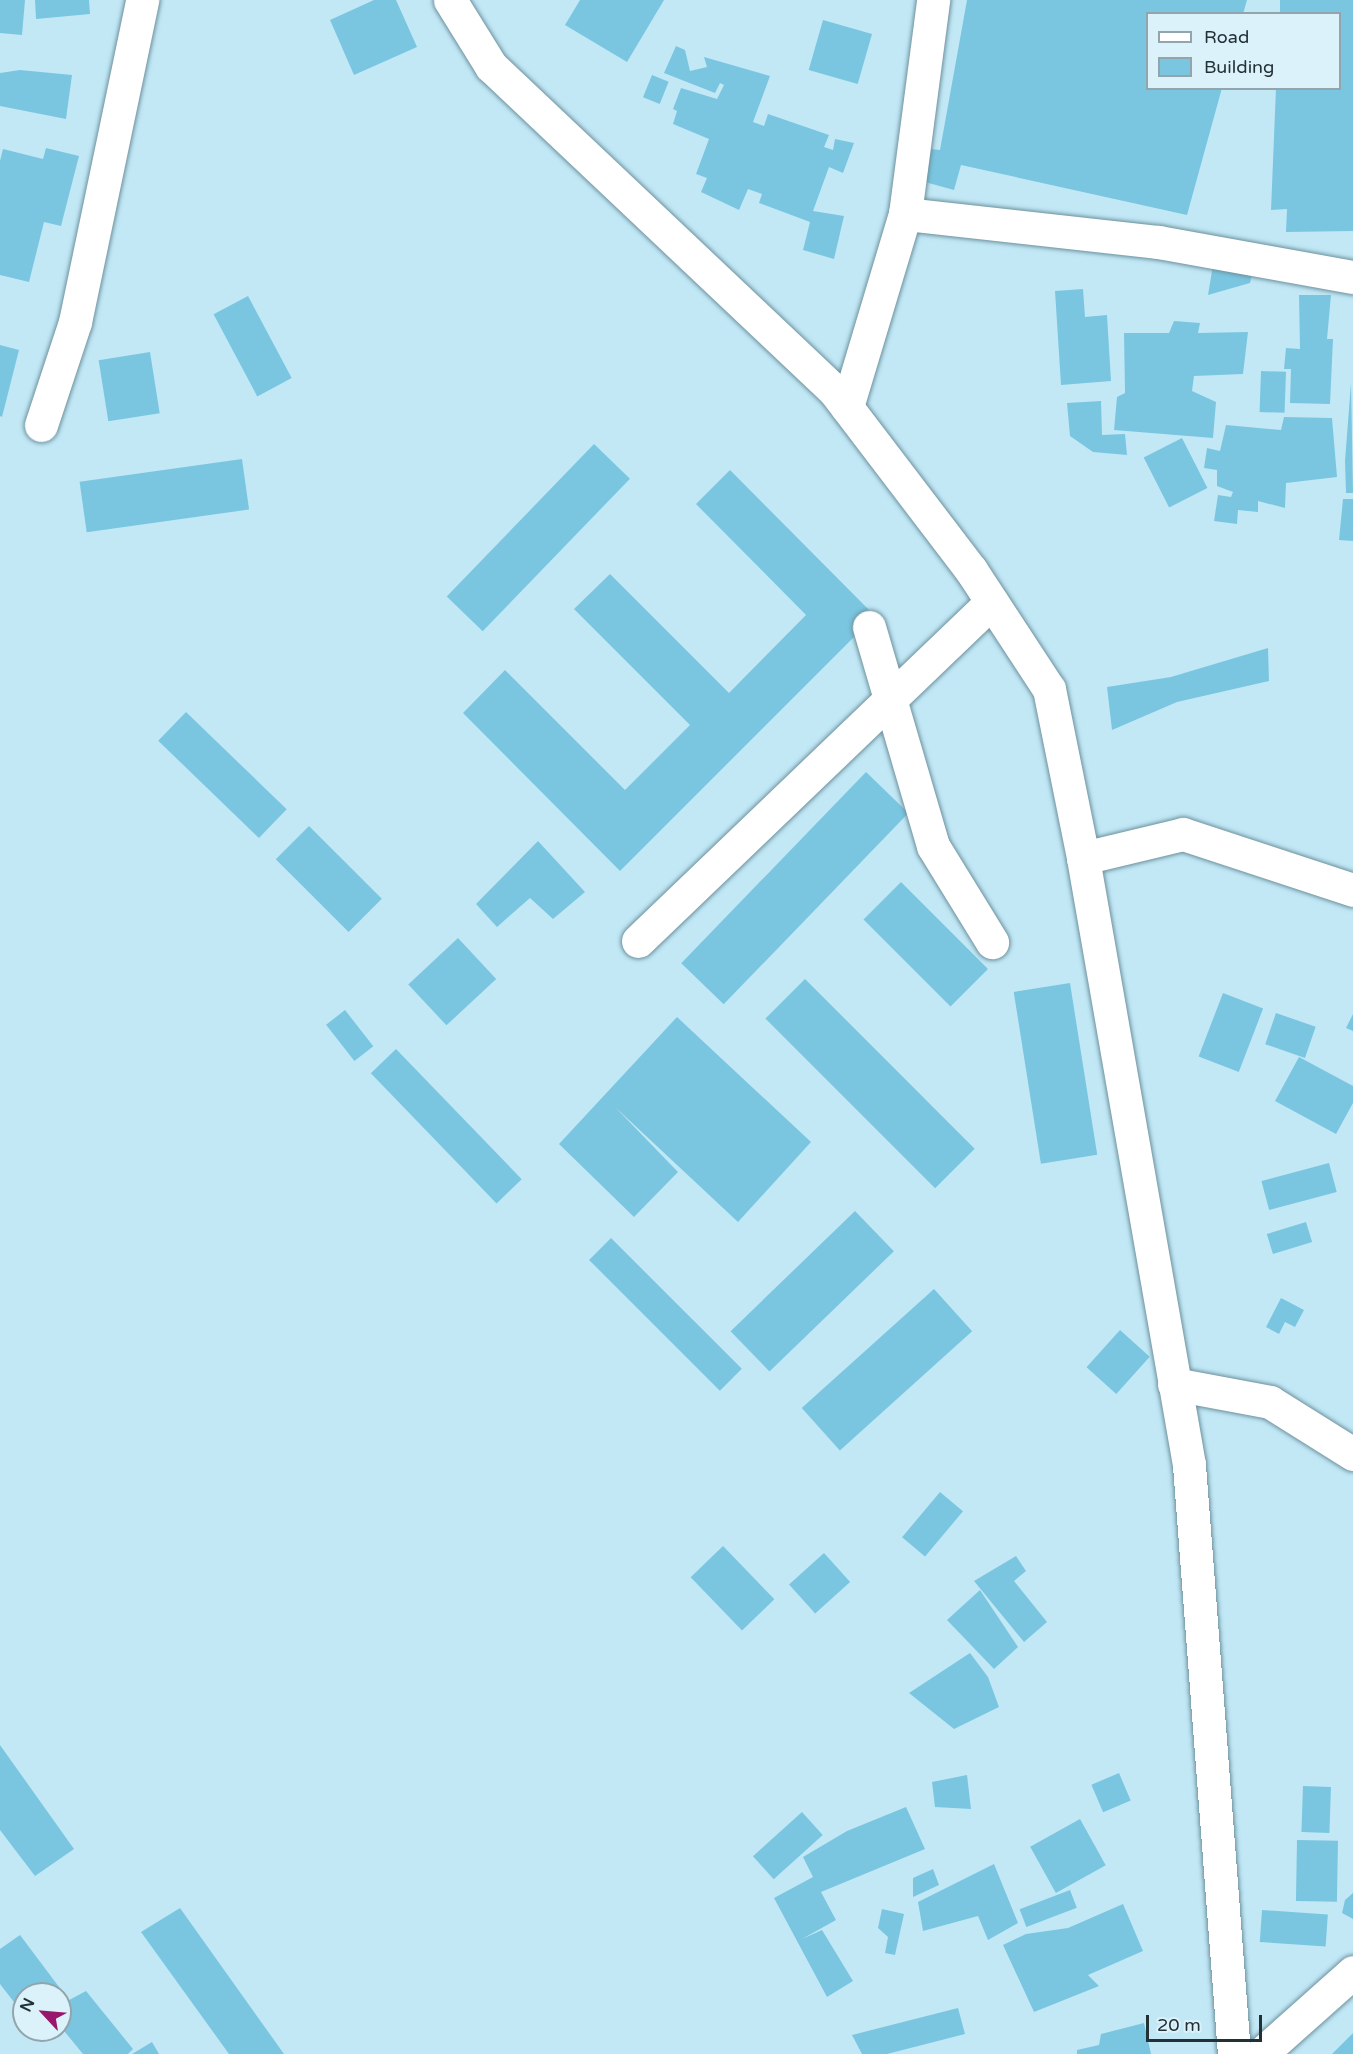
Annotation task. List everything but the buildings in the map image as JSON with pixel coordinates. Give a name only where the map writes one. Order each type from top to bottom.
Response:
[{"type":"street","points":[[41,424],[75,322],[142,0]]},
{"type":"street","points":[[450,0],[491,66],[833,389],[992,602],[1049,688],[1083,858],[1189,1465],[1234,2054]]},
{"type":"street","points":[[847,407],[904,214],[933,0]]},
{"type":"street","points":[[904,214],[1158,242],[1353,277]]},
{"type":"street","points":[[638,941],[992,602]]},
{"type":"street","points":[[869,627],[933,846],[992,942]]},
{"type":"street","points":[[1083,858],[1183,834],[1353,890]]},
{"type":"street","points":[[1174,1384],[1270,1402],[1353,1454]]},
{"type":"street","points":[[1261,2054],[1353,1972]]}]
